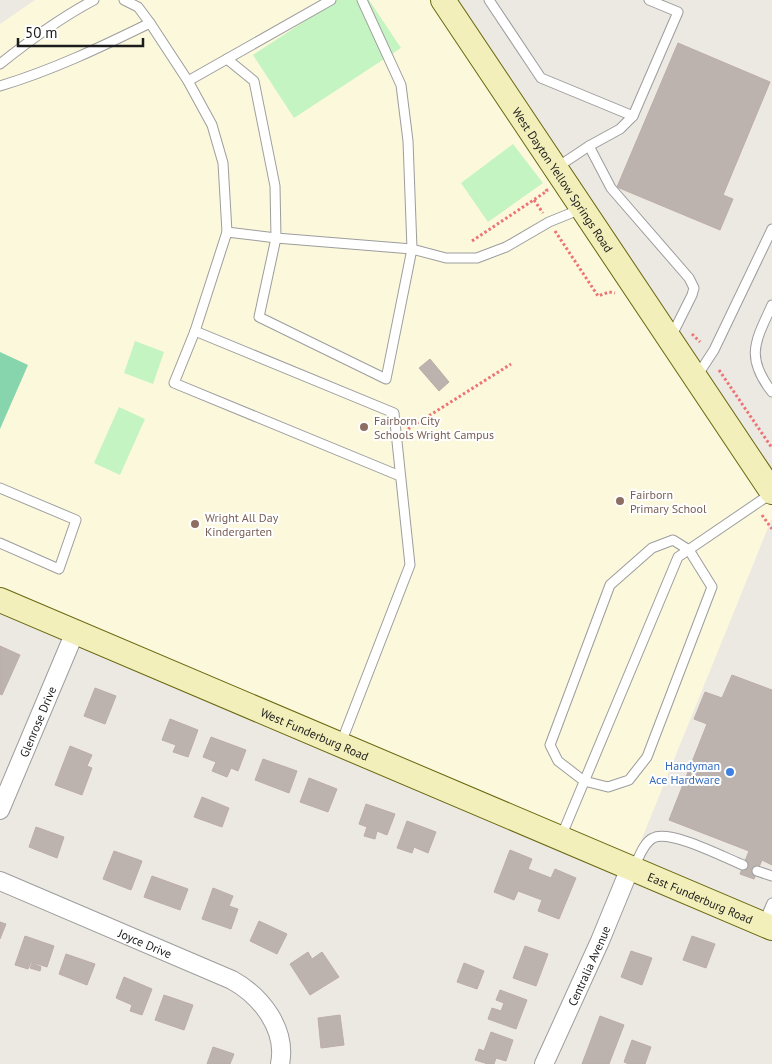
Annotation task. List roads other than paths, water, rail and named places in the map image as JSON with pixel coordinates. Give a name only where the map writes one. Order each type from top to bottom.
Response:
[{"type":"street","name":"West Dayton Yellow Springs Road","points":[[443,0],[583,209],[680,336],[689,369],[772,492]]},
{"type":"street","name":"West Funderburg Road","points":[[0,600],[631,869]]},
{"type":"street","name":"Glenrose Drive","points":[[0,810],[75,632]]},
{"type":"street","name":"East Funderburg Road","points":[[631,869],[767,926]]},
{"type":"street","name":"Centralia Avenue","points":[[544,1064],[631,869]]},
{"type":"street","name":"Joyce Drive","points":[[0,881],[232,980],[246,988],[264,1006],[274,1024],[281,1048],[280,1064]]},
{"type":"lane","points":[[0,64],[72,12],[94,0]]},
{"type":"lane","points":[[124,0],[138,7],[188,81],[212,125],[223,163],[227,232],[194,331],[174,383],[400,476]]},
{"type":"lane","points":[[188,81],[331,0]]},
{"type":"lane","points":[[227,59],[254,81],[276,186],[276,238],[259,317],[386,379],[412,249],[408,141],[400,85],[362,0]]},
{"type":"lane","points":[[489,0],[541,78],[634,116]]},
{"type":"lane","points":[[556,168],[589,146],[620,129],[634,116],[678,12],[650,0]]},
{"type":"lane","points":[[0,86],[97,50],[150,23]]},
{"type":"lane","points":[[589,146],[611,188],[689,278],[694,288],[680,336]]},
{"type":"lane","points":[[227,232],[412,249],[446,258],[477,258],[506,247],[550,222],[583,209]]},
{"type":"lane","points":[[689,369],[714,350],[772,229]]},
{"type":"lane","points":[[772,305],[758,336],[755,362],[762,380],[772,392]]},
{"type":"lane","points":[[194,331],[394,413],[410,565],[340,745]]},
{"type":"lane","points":[[0,488],[76,520],[59,569],[0,544]]},
{"type":"lane","points":[[560,839],[678,557],[772,492]]},
{"type":"lane","points":[[673,540],[689,550],[712,587],[647,757],[629,780],[608,787],[584,781],[558,761],[550,745],[610,585],[652,548],[673,540]]},
{"type":"lane","points":[[631,869],[644,846],[653,838],[669,836],[743,865]]},
{"type":"lane","points":[[757,871],[772,876]]},
{"type":"lane","points":[[767,926],[772,903]]},
{"type":"place","name":"Fairborn City Schools Wright Campus","points":[[364,427]]},
{"type":"place","name":"Fairborn Primary School","points":[[620,501]]},
{"type":"place","name":"Wright All Day Kindergarten","points":[[195,524]]},
{"type":"place","name":"Handyman Ace Hardware","points":[[730,772]]}]
